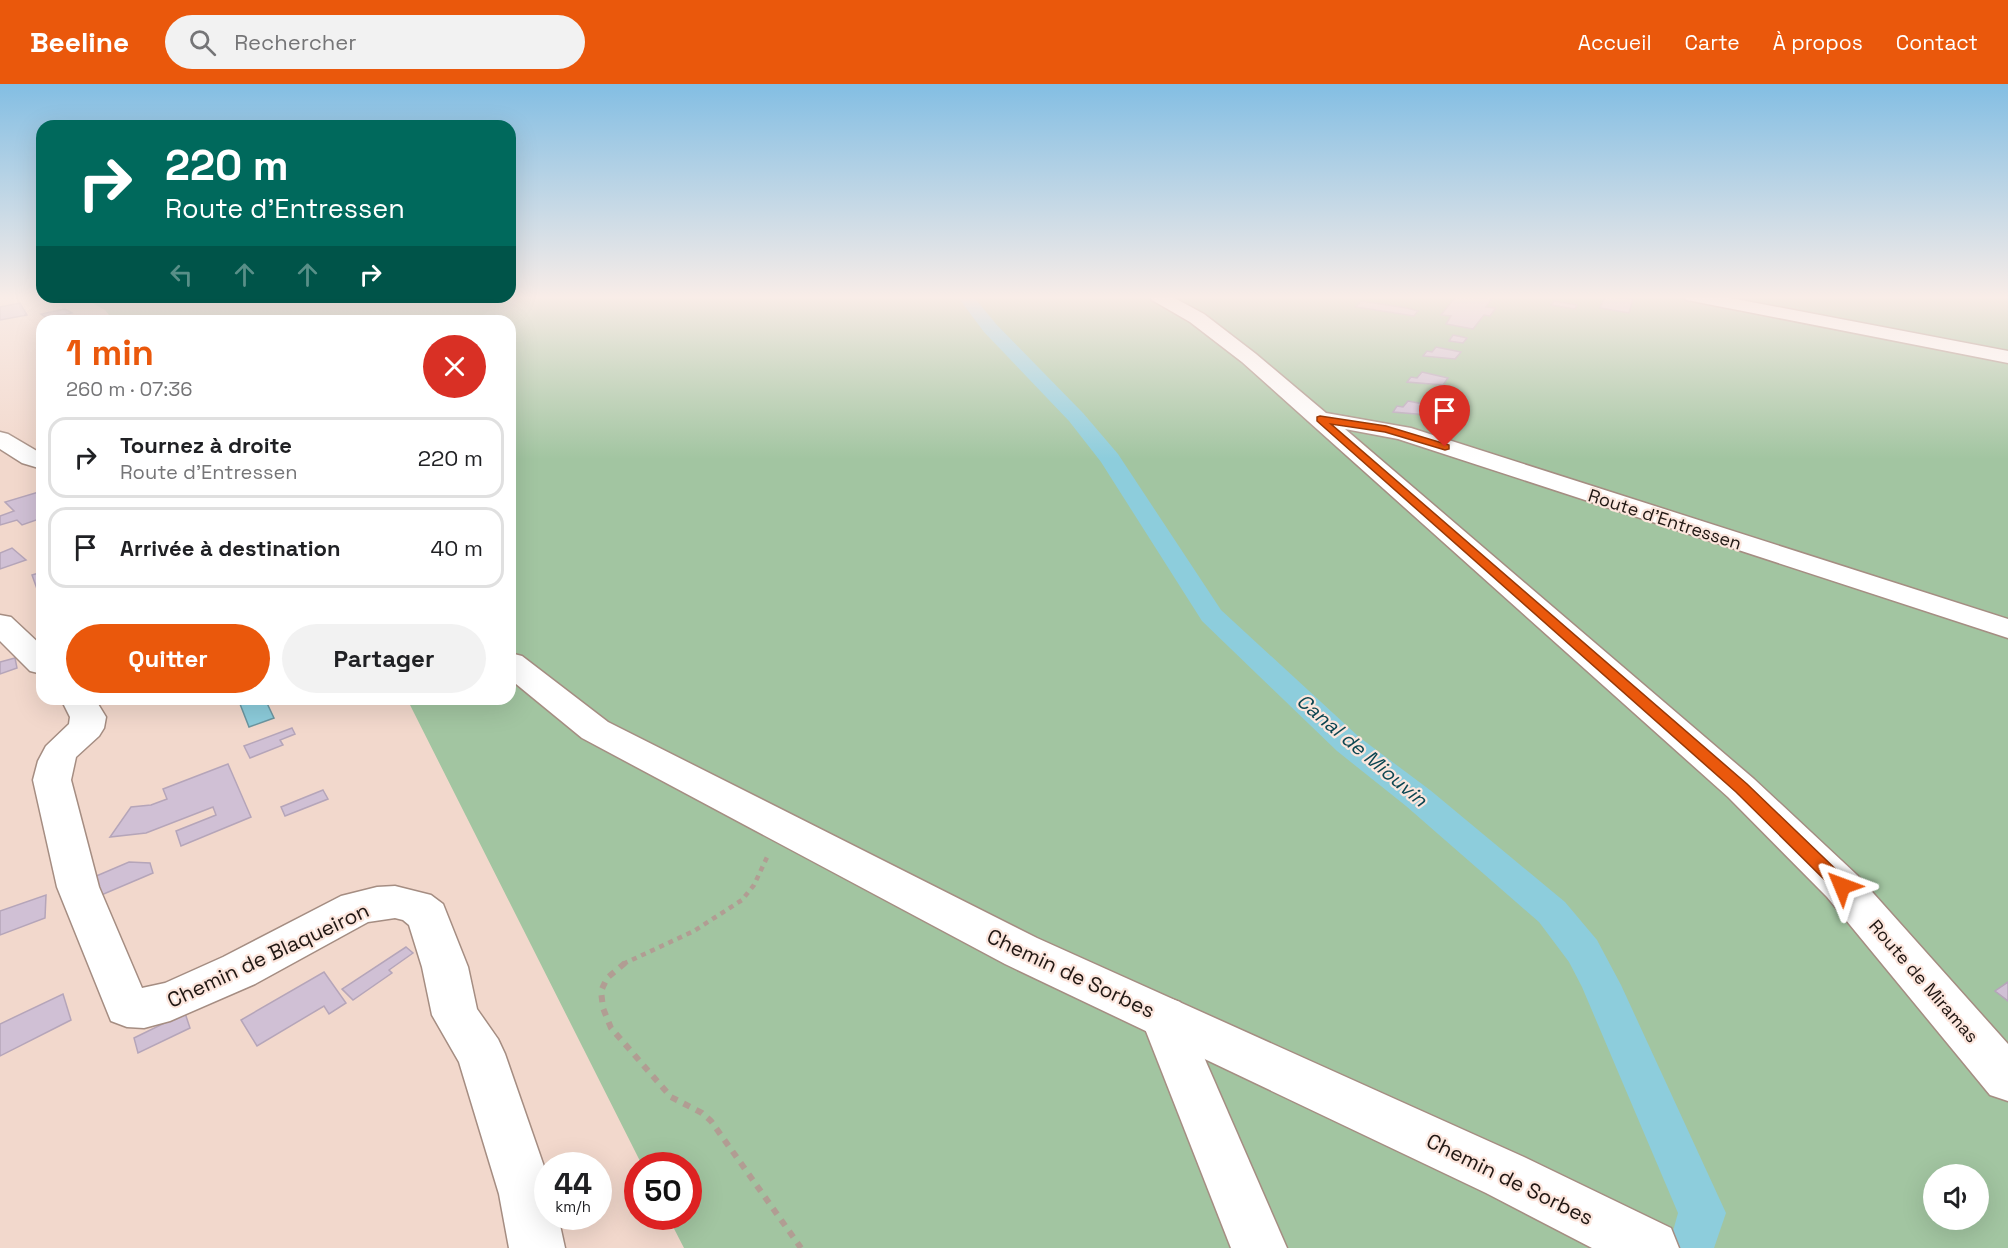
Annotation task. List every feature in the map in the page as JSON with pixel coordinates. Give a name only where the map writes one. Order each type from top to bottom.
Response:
[{"type":"street","name":"Route de Miramas","points":[[1239,350],[1758,804],[1842,886],[2008,1079]]},
{"type":"street","points":[[1973,350],[2008,357]]},
{"type":"street","name":"Route d'Entressen","points":[[1320,419],[1403,433],[2008,629]]},
{"type":"street","points":[[0,439],[36,460]]},
{"type":"street","points":[[0,624],[36,658]]},
{"type":"street","name":"Chemin de Sorbes","points":[[516,668],[595,730],[1021,951],[1505,1175],[1651,1248]]},
{"type":"street","name":"Chemin de Blaqueiron","points":[[81,705],[88,717],[87,728],[60,749],[54,762],[52,780],[78,887],[127,1007],[141,1010],[185,996],[237,972],[356,908],[395,902],[416,907],[428,916],[436,933],[455,1016],[481,1054],[526,1194],[537,1248]]},
{"type":"street","points":[[1163,1016],[1259,1248]]},
{"type":"path","points":[[780,825],[761,872],[742,900],[694,931],[630,959],[607,978],[601,991],[603,1008],[611,1028],[671,1097],[681,1104],[703,1112],[711,1121],[801,1248]]},
{"type":"green space","points":[[516,350],[2008,350],[2008,1248],[684,1248],[675,1230],[702,1230],[702,1152],[635,1152],[410,705],[516,705]]},
{"type":"water","points":[[240,705],[268,705],[274,718],[249,727]]},
{"type":"building","points":[[1427,351],[1461,352],[1455,359],[1423,356]]},
{"type":"building","points":[[1422,372],[1448,378],[1443,385],[1407,382],[1411,377],[1417,378]]},
{"type":"building","points":[[1408,401],[1434,406],[1428,415],[1393,412],[1397,406],[1403,407]]},
{"type":"building","points":[[36,493],[36,520],[22,525],[17,520],[0,525],[0,516],[14,511],[5,502]]},
{"type":"building","points":[[12,548],[26,560],[0,569],[0,553]]},
{"type":"building","points":[[36,574],[36,586],[32,575]]},
{"type":"building","points":[[15,658],[17,668],[0,674],[0,662]]},
{"type":"building","points":[[292,728],[295,734],[280,740],[283,745],[250,758],[244,746]]},
{"type":"building","points":[[228,764],[251,817],[181,846],[176,831],[216,815],[213,807],[146,833],[110,837],[131,807],[151,805],[167,799],[163,789]]},
{"type":"building","points":[[323,790],[328,799],[285,816],[281,807]]},
{"type":"building","points":[[129,862],[150,863],[153,873],[92,899],[87,880]]},
{"type":"building","points":[[46,895],[45,918],[0,935],[0,911]]},
{"type":"building","points":[[406,947],[413,953],[389,970],[392,973],[353,1000],[342,989]]},
{"type":"building","points":[[324,972],[346,1003],[329,1014],[324,1006],[257,1046],[241,1020]]},
{"type":"building","points":[[2008,982],[2008,1001],[1995,991]]},
{"type":"building","points":[[63,994],[71,1020],[0,1056],[0,1024]]},
{"type":"building","points":[[185,1013],[190,1028],[138,1053],[134,1038]]},
{"type":"waterway","name":"Canal de Miouvin","points":[[1012,350],[1076,417],[1110,459],[1211,615],[1348,744],[1418,798],[1552,912],[1583,951],[1601,985],[1702,1213],[1697,1231]]},
{"type":"route","points":[[1445,447],[1386,429],[1320,419],[1741,788],[1842,886]]}]
